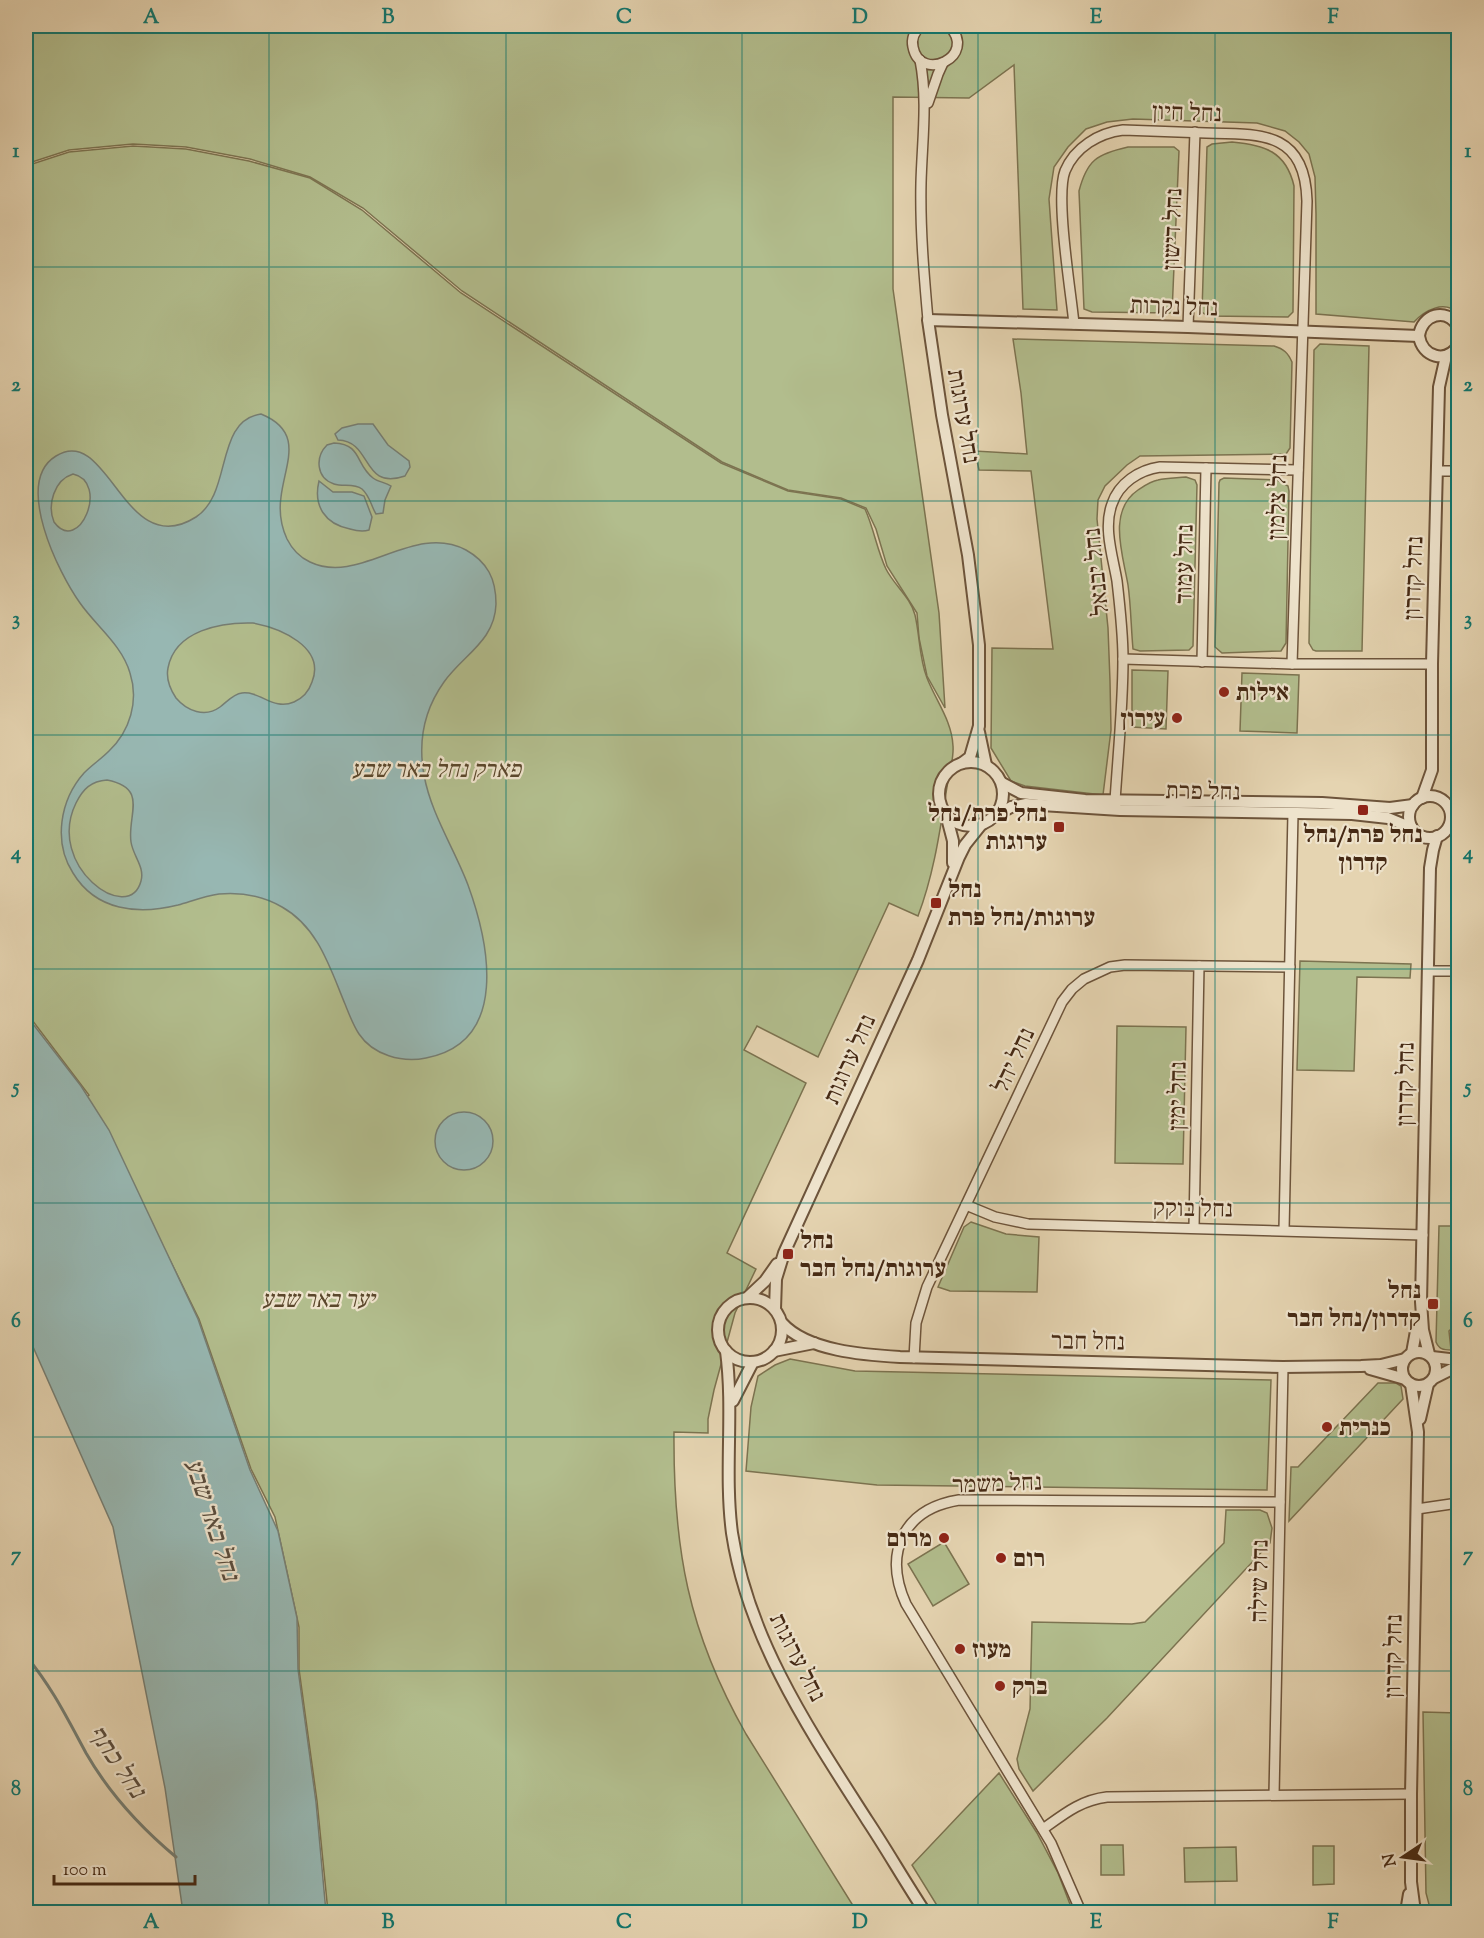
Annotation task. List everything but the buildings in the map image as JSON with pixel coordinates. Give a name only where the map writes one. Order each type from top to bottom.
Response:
[{"type":"street","name":"נחל ערוגות","points":[[921,26],[916,31],[913,40],[914,51],[920,60],[925,111],[921,223],[928,320],[976,615],[980,674],[979,726],[982,753],[986,765]]},
{"type":"street","name":"נחל ערוגות","points":[[925,111],[938,74],[944,63],[952,57],[957,45],[956,34],[949,26]]},
{"type":"street","points":[[920,60],[933,65],[944,63]]},
{"type":"street","name":"נחל חיון","points":[[1074,324],[1062,186],[1071,160],[1089,142],[1116,130],[1195,132],[1249,134],[1270,138],[1287,148],[1302,167],[1307,201],[1302,330]]},
{"type":"street","name":"נחל דישון","points":[[1188,327],[1195,132]]},
{"type":"street","points":[[1458,326],[1449,317],[1434,315],[1424,322],[1419,336],[1423,348],[1432,355],[1446,356],[1454,352],[1458,346]]},
{"type":"street","name":"נחל נקרות","points":[[928,320],[1302,330],[1419,336]]},
{"type":"street","name":"נחל צלמון","points":[[1292,664],[1302,330]]},
{"type":"street","name":"נחל קדרון","points":[[1432,355],[1438,374],[1439,387],[1432,664],[1432,770],[1444,803]]},
{"type":"street","name":"נחל קדרון","points":[[1439,387],[1446,356]]},
{"type":"street","name":"נחל יבנאל","points":[[1115,801],[1123,659],[1120,608],[1109,527],[1112,504],[1118,492],[1141,472],[1160,467],[1298,470]]},
{"type":"street","name":"נחל עמוד","points":[[1202,662],[1206,468]]},
{"type":"street","points":[[1437,471],[1458,471]]},
{"type":"street","points":[[1123,659],[1292,664],[1432,664]]},
{"type":"street","name":"נחל ערוגות","points":[[962,763],[970,757],[979,726]]},
{"type":"street","points":[[972,761],[986,765],[996,772],[1002,783],[1003,803],[995,816],[981,825],[958,824],[946,814],[939,796],[940,785],[948,771],[962,763],[972,761]]},
{"type":"street","name":"נחל קדרון","points":[[1418,802],[1432,770]]},
{"type":"street","name":"נחל פרת","points":[[1002,783],[1013,791],[1031,795],[1115,801],[1322,803],[1396,808],[1418,802]]},
{"type":"street","points":[[1458,809],[1433,797],[1418,802],[1409,816],[1415,831],[1430,838],[1458,823]]},
{"type":"street","points":[[1442,833],[1450,817],[1444,803]]},
{"type":"street","name":"נחל פרת","points":[[995,816],[1011,807],[1026,804],[1120,810],[1378,816],[1398,820],[1415,831]]},
{"type":"street","points":[[1284,1230],[1293,813]]},
{"type":"street","name":"נחל ערוגות","points":[[946,814],[953,841],[954,856],[950,882]]},
{"type":"street","name":"נחל ערוגות","points":[[775,1309],[776,1279],[784,1253],[918,960],[965,845],[981,825]]},
{"type":"street","name":"נחל קדרון","points":[[1415,831],[1425,849],[1430,868]]},
{"type":"street","name":"נחל קדרון","points":[[1430,1355],[1423,1330],[1421,1302],[1430,868],[1433,850],[1442,833]]},
{"type":"street","name":"נחל יהל","points":[[914,1358],[914,1330],[921,1301],[1062,1002],[1072,988],[1090,975],[1110,967],[1125,965],[1290,967]]},
{"type":"street","name":"נחל ימין","points":[[1194,1227],[1199,966]]},
{"type":"street","points":[[1428,971],[1458,971]]},
{"type":"street","name":"נחל בוקק","points":[[966,1205],[995,1218],[1021,1223],[1423,1235]]},
{"type":"street","name":"נחל ערוגות","points":[[748,1297],[765,1281],[784,1253]]},
{"type":"street","points":[[748,1297],[764,1300],[775,1309],[782,1323],[781,1338],[774,1351],[753,1362],[740,1360],[726,1351],[718,1332],[721,1317],[729,1305],[748,1297]]},
{"type":"street","name":"נחל קדרון","points":[[1408,1356],[1421,1302]]},
{"type":"street","name":"נחל חבר","points":[[782,1323],[791,1332],[815,1343],[875,1355],[914,1358],[1283,1367],[1381,1365],[1408,1356]]},
{"type":"street","name":"נחל חבר","points":[[774,1351],[815,1343]]},
{"type":"street","name":"נחל ערוגות","points":[[726,1351],[731,1407],[728,1431],[729,1504],[733,1535],[748,1599],[759,1631],[787,1687],[923,1912]]},
{"type":"street","points":[[1458,1360],[1420,1352],[1408,1356],[1402,1367],[1408,1382],[1419,1386],[1458,1366]]},
{"type":"street","points":[[1430,1355],[1436,1365],[1431,1381]]},
{"type":"street","name":"נחל ערוגות","points":[[731,1407],[753,1362]]},
{"type":"street","name":"נחל חבר","points":[[1361,1366],[1408,1382]]},
{"type":"street","name":"נחל שילה","points":[[1274,1795],[1283,1367]]},
{"type":"street","name":"נחל קדרון","points":[[1418,1431],[1431,1381]]},
{"type":"street","name":"נחל קדרון","points":[[1408,1382],[1418,1431],[1411,1794],[1411,1882],[1415,1912]]},
{"type":"street","name":"נחל משמר","points":[[1081,1912],[1062,1865],[1043,1829],[901,1594],[896,1561],[902,1537],[910,1525],[927,1510],[959,1500],[1280,1502]]},
{"type":"street","points":[[1417,1509],[1458,1503]]},
{"type":"street","points":[[1043,1829],[1077,1805],[1097,1798],[1411,1794]]},
{"type":"street","name":"נחל קדרון","points":[[1406,1912],[1411,1882]]},
{"type":"green space","points":[[26,26],[1458,26],[1458,313],[1447,307],[1435,308],[1414,322],[1316,314],[1315,177],[1309,154],[1299,142],[1285,131],[1257,123],[1133,119],[1107,122],[1086,129],[1068,147],[1054,167],[1049,199],[1057,310],[1023,309],[1014,65],[969,98],[893,97],[893,289],[939,613],[945,708],[927,676],[919,638],[917,613],[887,566],[876,529],[866,508],[841,498],[788,490],[722,462],[462,291],[363,208],[310,177],[250,159],[186,147],[133,144],[69,150],[26,164]]},
{"type":"green space","points":[[1232,142],[1254,145],[1272,152],[1285,165],[1294,186],[1293,312],[1288,317],[1207,316],[1202,312],[1207,147],[1212,144]]},
{"type":"green space","name":"פארק נחל באר שבע","points":[[133,146],[186,149],[249,161],[310,178],[362,210],[461,293],[721,463],[788,491],[841,499],[865,509],[886,569],[913,609],[924,670],[947,720],[953,746],[939,836],[928,884],[918,916],[889,903],[818,1057],[757,1026],[744,1050],[806,1083],[727,1253],[756,1269],[735,1313],[714,1390],[708,1419],[708,1433],[674,1432],[674,1474],[681,1552],[697,1624],[710,1660],[746,1734],[857,1912],[328,1912],[317,1801],[299,1669],[299,1627],[275,1517],[251,1469],[199,1319],[116,1151],[85,1098],[89,1095],[26,1012],[26,166],[69,152]]},
{"type":"green space","points":[[1128,147],[1174,147],[1179,151],[1172,313],[1092,312],[1084,309],[1079,191],[1086,172],[1095,160],[1108,152]]},
{"type":"green space","points":[[1013,339],[1274,346],[1285,352],[1292,362],[1290,448],[1286,454],[1140,456],[1105,486],[1098,500],[1097,519],[1108,628],[1111,730],[1103,795],[1025,786],[1011,781],[991,748],[992,648],[1053,649],[1031,471],[979,470],[975,451],[1027,454]]},
{"type":"green space","points":[[1320,344],[1369,346],[1362,651],[1316,651],[1309,643],[1314,350]]},
{"type":"green space","points":[[1186,477],[1195,480],[1197,485],[1193,646],[1189,650],[1140,651],[1133,649],[1129,593],[1120,534],[1123,509],[1128,499],[1150,483],[1161,479]]},
{"type":"green space","points":[[1224,478],[1277,480],[1288,486],[1286,643],[1281,651],[1222,653],[1215,647],[1219,483]]},
{"type":"green space","points":[[1132,670],[1168,671],[1166,729],[1132,727]]},
{"type":"green space","points":[[1242,673],[1299,675],[1297,733],[1240,731]]},
{"type":"green space","points":[[1300,961],[1411,964],[1410,978],[1357,977],[1354,1071],[1297,1070]]},
{"type":"green space","points":[[1117,1026],[1186,1027],[1183,1164],[1115,1163]]},
{"type":"green space","points":[[971,1222],[1006,1234],[1039,1237],[1037,1292],[950,1291],[938,1287],[964,1227]]},
{"type":"green space","points":[[1439,1226],[1458,1226],[1458,1322],[1449,1331],[1451,1350],[1442,1349],[1436,1342]]},
{"type":"green space","points":[[790,1359],[855,1371],[1271,1380],[1267,1490],[877,1485],[746,1471],[751,1407],[758,1376]]},
{"type":"green space","points":[[1378,1383],[1396,1383],[1401,1386],[1403,1399],[1289,1521],[1291,1467],[1298,1467]]},
{"type":"green space","points":[[1226,1510],[1260,1510],[1267,1513],[1272,1528],[1270,1543],[1107,1718],[1033,1791],[1019,1769],[1017,1759],[1030,1709],[1032,1622],[1132,1624],[1145,1622],[1224,1543]]},
{"type":"green space","points":[[944,1542],[969,1584],[933,1606],[908,1564]]},
{"type":"green space","points":[[1423,1712],[1458,1713],[1458,1912],[1431,1912],[1426,1893]]},
{"type":"green space","points":[[999,1773],[1037,1833],[1058,1873],[1073,1912],[941,1912],[912,1865]]},
{"type":"green space","points":[[1101,1845],[1123,1845],[1124,1875],[1101,1875]]},
{"type":"green space","points":[[1313,1846],[1334,1846],[1334,1884],[1313,1885]]},
{"type":"green space","points":[[1236,1847],[1237,1881],[1185,1882],[1184,1848]]},
{"type":"water","points":[[261,414],[275,421],[288,439],[289,450],[281,497],[281,518],[289,543],[302,558],[329,567],[348,566],[426,543],[446,543],[466,550],[482,562],[493,583],[496,604],[490,628],[477,647],[452,672],[437,693],[427,715],[422,738],[422,763],[427,789],[476,908],[486,961],[486,987],[482,1012],[471,1032],[453,1048],[426,1058],[407,1059],[389,1056],[365,1041],[353,1023],[328,963],[314,937],[294,915],[282,907],[244,894],[219,894],[148,910],[119,907],[93,895],[82,886],[67,861],[63,848],[62,822],[69,796],[84,773],[109,751],[122,734],[131,715],[133,684],[121,653],[80,603],[52,551],[39,506],[39,486],[44,469],[56,456],[74,451],[90,458],[134,509],[151,522],[171,526],[196,517],[207,506],[215,492],[230,443],[236,430],[246,419]],"holes":[[[73,474],[84,480],[89,490],[90,502],[81,524],[73,530],[64,530],[54,522],[52,501],[57,487],[66,477]],[[241,623],[253,623],[276,629],[298,641],[307,649],[315,670],[307,691],[294,702],[287,704],[273,703],[249,693],[242,693],[208,712],[196,712],[185,706],[176,698],[169,683],[168,668],[172,655],[180,645],[202,631]],[[107,780],[120,784],[128,789],[132,796],[131,842],[142,876],[133,893],[121,897],[107,893],[92,882],[80,867],[71,848],[69,826],[76,803],[88,787],[96,782]]]},
{"type":"water","points":[[358,424],[373,424],[388,445],[409,461],[410,467],[405,476],[391,479],[381,477],[357,448],[349,442],[338,440],[335,434],[342,428]]},
{"type":"water","points":[[334,443],[349,447],[354,451],[367,473],[391,486],[383,513],[376,514],[362,489],[356,486],[334,484],[324,477],[319,467],[320,455],[327,445]]},
{"type":"water","points":[[319,481],[333,492],[352,492],[364,496],[372,517],[369,530],[357,531],[341,527],[328,518],[318,498]]},
{"type":"water","name":"נחל באר שבע","points":[[26,1015],[81,1086],[109,1130],[198,1319],[250,1470],[278,1531],[297,1618],[298,1669],[316,1802],[326,1912],[183,1912],[165,1788],[113,1527],[26,1331]]},
{"type":"water","points":[[464,1112],[480,1117],[488,1125],[493,1141],[488,1157],[480,1165],[464,1170],[448,1165],[440,1157],[435,1141],[440,1125],[448,1117]]},
{"type":"waterway","name":"נחל כתף","points":[[26,1656],[51,1691],[86,1753],[115,1796],[150,1834],[176,1857]]},
{"type":"place","name":"אילות","points":[[1224,692]]},
{"type":"place","name":"עירון","points":[[1177,718]]},
{"type":"place","name":"נחל פרת/נחל קדרון","points":[[1363,810]]},
{"type":"place","name":"נחל פרת/נחל ערוגות","points":[[1059,827]]},
{"type":"place","name":"נחל ערוגות/נחל פרת","points":[[936,903]]},
{"type":"place","name":"נחל ערוגות/נחל חבר","points":[[788,1254]]},
{"type":"place","name":"נחל קדרון/נחל חבר","points":[[1433,1304]]},
{"type":"place","name":"כנרית","points":[[1327,1427]]},
{"type":"place","name":"מרום","points":[[944,1538]]},
{"type":"place","name":"רום","points":[[1001,1558]]},
{"type":"place","name":"מעוז","points":[[960,1649]]},
{"type":"place","name":"ברק","points":[[1000,1686]]},
{"type":"park label","name":"יער באר שבע","points":[[318,1299]]}]
